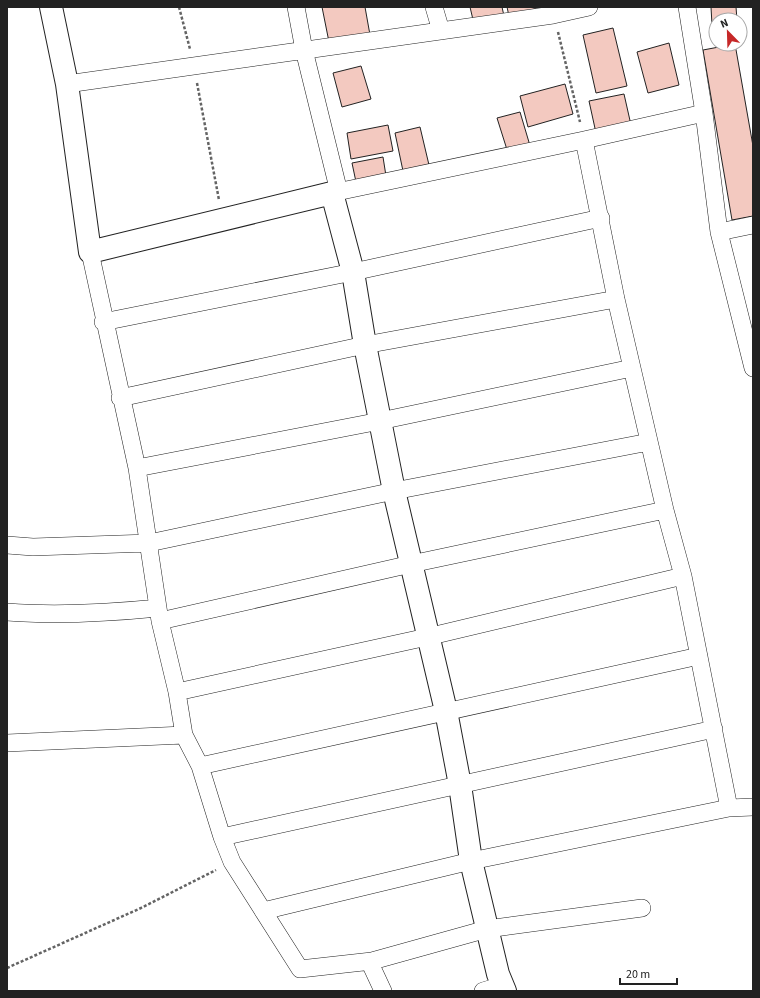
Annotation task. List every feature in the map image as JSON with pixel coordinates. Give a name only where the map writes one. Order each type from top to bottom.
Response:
[{"type":"street","points":[[51,7],[67,84],[90,252],[103,322],[136,468],[159,614],[177,692],[184,735],[200,766],[222,837],[232,862],[300,969],[372,961],[487,929],[642,908]]},
{"type":"street","points":[[296,7],[304,50],[353,272],[365,345],[394,491],[427,637],[446,711],[460,784],[471,861],[498,974],[497,989]]},
{"type":"street","points":[[434,7],[441,31]]},
{"type":"street","points":[[67,84],[441,31],[553,11],[589,7]]},
{"type":"street","points":[[687,7],[704,113],[719,232],[750,347],[753,368]]},
{"type":"street","points":[[90,252],[335,193],[704,113]]},
{"type":"street","points":[[584,140],[616,299],[665,510],[683,576],[730,808]]},
{"type":"street","points":[[103,322],[353,272],[600,218]]},
{"type":"street","points":[[719,232],[753,225]]},
{"type":"street","points":[[120,398],[365,345],[616,299]]},
{"type":"street","points":[[136,468],[380,421],[632,368]]},
{"type":"street","points":[[7,545],[34,547],[149,543],[394,491],[649,442]]},
{"type":"street","points":[[7,612],[30,614],[159,614],[411,564],[665,510]]},
{"type":"street","points":[[177,692],[427,637],[683,576]]},
{"type":"street","points":[[200,766],[699,656]]},
{"type":"street","points":[[222,837],[714,729]]},
{"type":"street","points":[[7,743],[184,735]]},
{"type":"street","points":[[263,911],[471,861],[730,808],[753,807]]},
{"type":"street","points":[[372,961],[370,963],[383,991]]},
{"type":"path","points":[[179,7],[194,66],[223,220]]},
{"type":"path","points":[[553,11],[584,140]]},
{"type":"path","points":[[7,968],[141,908],[232,862]]},
{"type":"building","points":[[322,7],[365,7],[370,35],[329,42]]},
{"type":"building","points":[[470,7],[502,7],[504,16],[474,24]]},
{"type":"building","points":[[507,7],[541,7],[509,16]]},
{"type":"building","points":[[711,7],[736,7],[736,12],[711,12]]},
{"type":"building","points":[[613,28],[627,86],[596,93],[583,35]]},
{"type":"building","points":[[669,43],[679,85],[648,93],[637,52]]},
{"type":"building","points":[[708,49],[708,52],[736,52],[753,146],[753,216],[732,220],[703,50]]},
{"type":"building","points":[[361,66],[371,99],[342,107],[333,73]]},
{"type":"building","points":[[565,84],[573,114],[528,127],[520,96]]},
{"type":"building","points":[[624,94],[631,125],[596,133],[589,101]]},
{"type":"building","points":[[520,112],[531,149],[509,156],[497,118]]},
{"type":"building","points":[[388,125],[393,151],[351,159],[347,133]]},
{"type":"building","points":[[420,127],[429,165],[403,171],[395,133]]},
{"type":"building","points":[[383,157],[386,176],[356,182],[352,163]]}]
